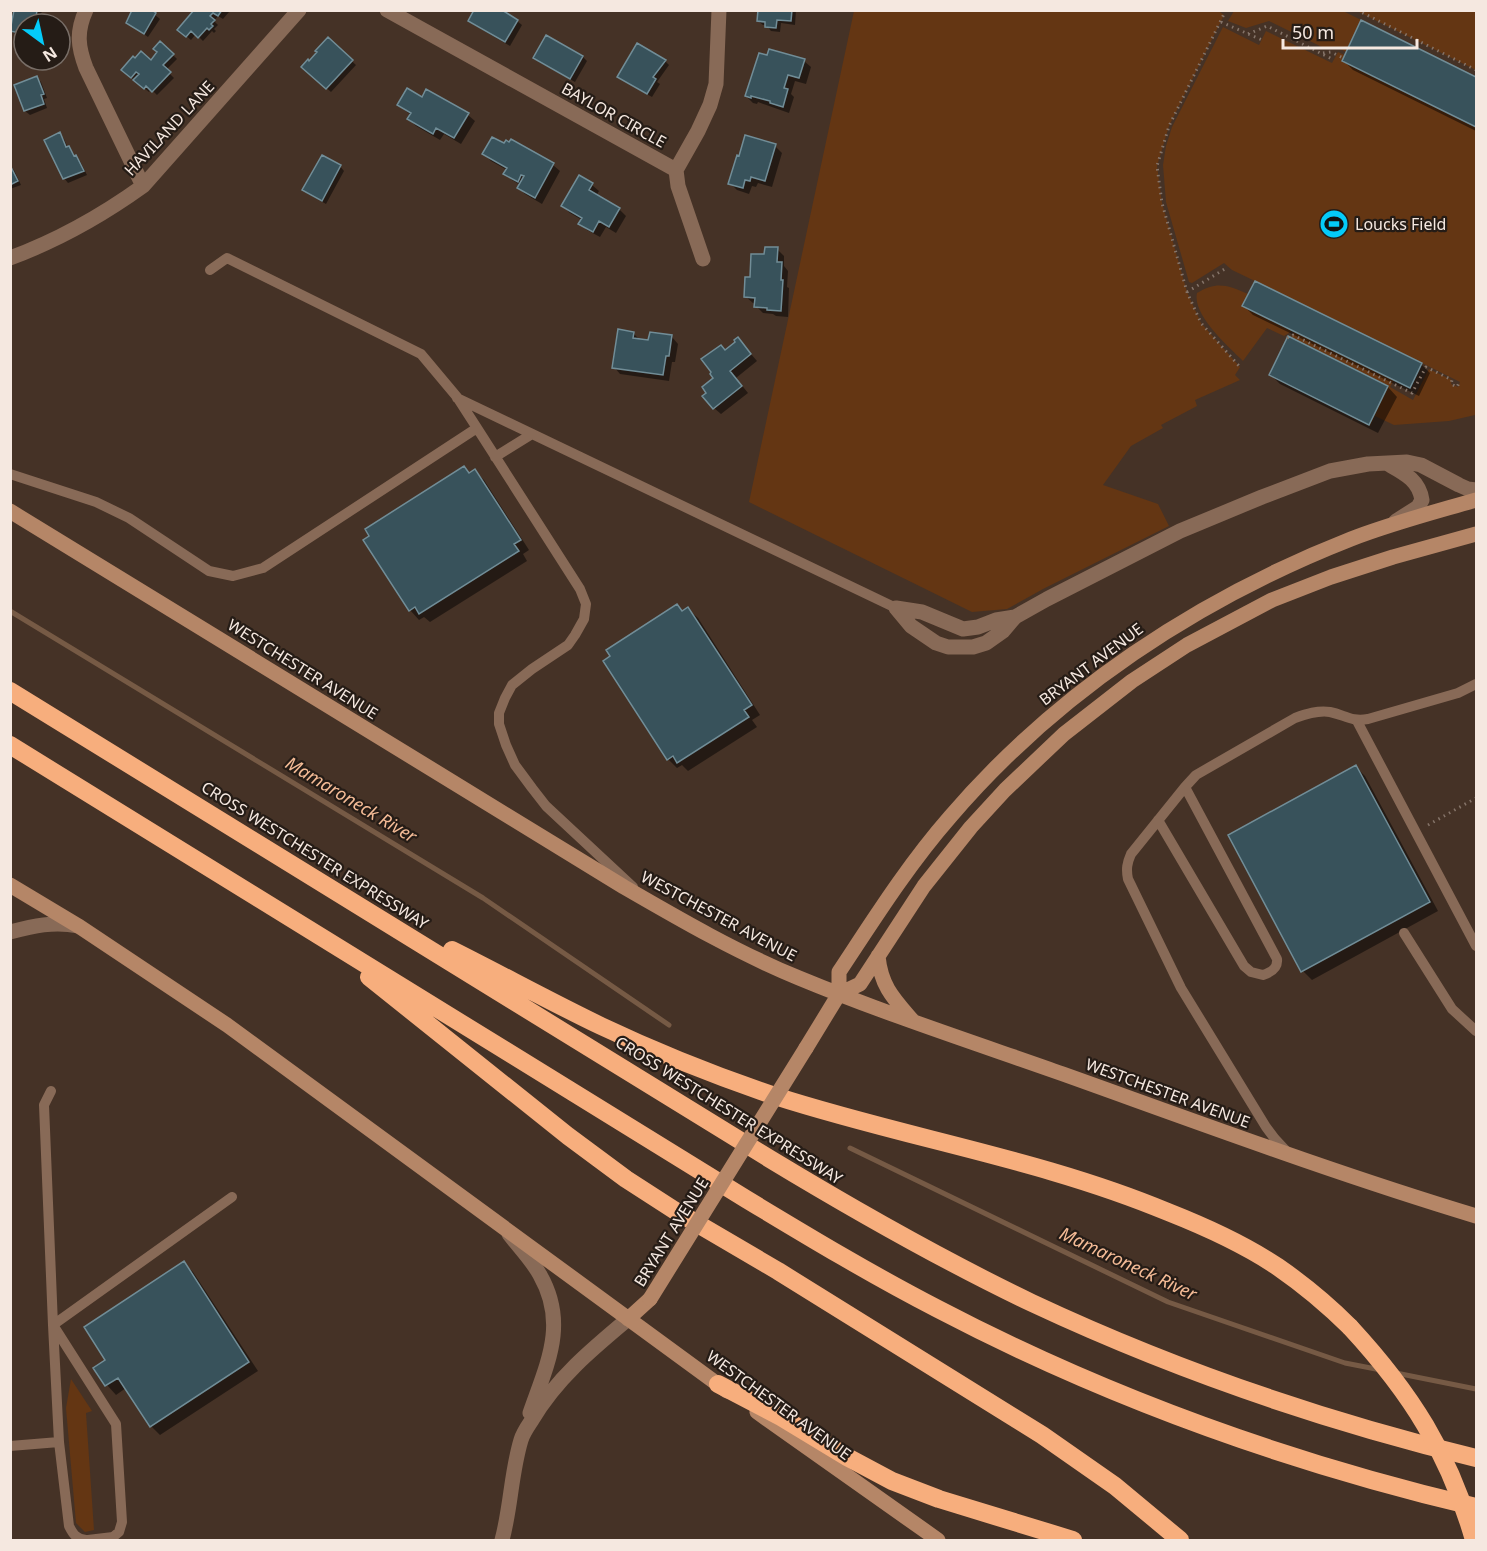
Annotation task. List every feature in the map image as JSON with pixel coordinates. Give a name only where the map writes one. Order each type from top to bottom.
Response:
[{"type":"highway","name":"CROSS WESTCHESTER EXPRESSWAY","points":[[10,691],[823,1191],[897,1234],[1002,1288],[1119,1342],[1240,1389],[1364,1429],[1476,1458]]},
{"type":"highway","points":[[10,746],[818,1242],[959,1320],[1113,1391],[1231,1435],[1342,1472],[1476,1507]]},
{"type":"highway","points":[[339,893],[600,1025],[701,1069],[826,1111],[1064,1174],[1180,1216],[1239,1244],[1277,1266],[1314,1294],[1350,1327],[1390,1373],[1431,1434],[1454,1480],[1474,1540]]},
{"type":"highway","points":[[306,928],[617,1173],[1049,1440],[1115,1486],[1180,1540]]},
{"type":"highway","points":[[718,1384],[867,1468],[900,1484],[1073,1540]]},
{"type":"main road","name":"BRYANT AVENUE","points":[[628,1319],[650,1299],[839,994],[839,972],[917,857],[961,804],[1029,735],[1085,688],[1134,652],[1209,606],[1293,563],[1352,538],[1476,500]]},
{"type":"main road","name":"WESTCHESTER AVENUE","points":[[10,511],[651,903],[738,951],[871,1007],[1290,1155],[1476,1216]]},
{"type":"main road","name":"BRYANT AVENUE","points":[[839,994],[860,984],[942,861],[1005,790],[1072,727],[1132,681],[1196,640],[1272,600],[1330,577],[1476,534]]},
{"type":"main road","name":"WESTCHESTER AVENUE","points":[[10,885],[80,927],[227,1024],[628,1319],[938,1540]]},
{"type":"main road","points":[[878,956],[879,968],[888,992],[912,1020]]},
{"type":"street","points":[[86,10],[79,32],[80,51],[143,186]]},
{"type":"street","name":"HAVILAND LANE","points":[[10,258],[79,226],[118,204],[143,186],[299,10]]},
{"type":"street","name":"BAYLOR CIRCLE","points":[[387,10],[676,170],[698,131],[710,105],[716,84],[719,10]]},
{"type":"street","points":[[676,170],[678,186],[703,259]]},
{"type":"street","points":[[896,608],[911,626],[936,643],[948,647],[973,647],[986,643],[1003,631],[1015,617],[1047,599],[1180,531],[1330,471],[1368,464],[1407,462],[1421,465],[1459,485],[1476,490]]},
{"type":"street","points":[[1385,527],[1418,507],[1422,500],[1422,494],[1412,478],[1388,464]]},
{"type":"street","points":[[896,608],[922,612],[963,629],[1015,617]]},
{"type":"street","points":[[10,932],[47,923],[80,927]]},
{"type":"street","points":[[503,1227],[540,1274],[547,1291],[555,1324],[548,1363],[522,1437]]},
{"type":"street","name":"BRYANT AVENUE","points":[[502,1540],[522,1437],[547,1398],[578,1362],[628,1319]]},
{"type":"lane","points":[[210,270],[227,258],[421,354],[457,397],[580,589],[586,604],[584,619],[568,645],[512,685],[499,713],[499,724],[506,745],[515,765],[546,806],[651,903]]},
{"type":"lane","points":[[457,397],[896,608]]},
{"type":"lane","points":[[10,474],[96,502],[129,518],[209,571],[233,576],[263,568],[477,428]]},
{"type":"lane","points":[[495,457],[532,434]]},
{"type":"lane","points":[[1290,1155],[1266,1127],[1181,988],[1128,879],[1127,863],[1131,854],[1196,775],[1295,718],[1308,713],[1329,712],[1357,721],[1368,719],[1458,693],[1476,684]]},
{"type":"lane","points":[[1357,721],[1476,946]]},
{"type":"lane","points":[[1158,820],[1244,966],[1251,972],[1263,975],[1274,969],[1278,965],[1277,958],[1185,787]]},
{"type":"lane","points":[[1404,933],[1452,1009],[1476,1031]]},
{"type":"lane","points":[[51,1091],[44,1105],[53,1325],[59,1442],[69,1526],[79,1539],[113,1537],[120,1532],[122,1522],[116,1424],[53,1325]]},
{"type":"lane","points":[[53,1325],[232,1197]]},
{"type":"lane","points":[[10,1446],[59,1442]]},
{"type":"path","points":[[1226,10],[1169,126],[1157,166],[1162,203],[1187,292],[1201,323],[1240,367]]},
{"type":"path","points":[[1357,10],[1476,70]]},
{"type":"path","points":[[1221,22],[1262,40]]},
{"type":"path","points":[[1248,34],[1267,26],[1334,60]]},
{"type":"path","points":[[1321,54],[1331,52],[1343,58]]},
{"type":"path","points":[[1187,292],[1228,267]]},
{"type":"path","points":[[1287,338],[1293,335],[1413,393],[1426,367],[1452,380],[1451,384],[1457,387],[1460,381]]},
{"type":"path","points":[[1416,832],[1476,798]]},
{"type":"shaded area","points":[[1220,10],[1224,15],[1169,126],[1157,166],[1162,203],[1187,292],[1201,323],[1240,367],[1235,375],[1240,380],[1195,400],[1197,406],[1161,425],[1163,428],[1131,446],[1103,485],[1158,504],[1169,526],[1007,609],[972,612],[749,502],[854,11]]},
{"type":"shaded area","name":"Loucks Field","points":[[1234,11],[1343,11],[1476,77],[1475,415],[1449,421],[1394,425],[1375,416],[1370,426],[1272,377],[1294,332],[1284,336],[1267,328],[1243,361],[1213,330],[1200,311],[1197,293],[1204,289],[1222,286],[1248,294],[1255,281],[1232,270],[1224,263],[1192,283],[1189,282],[1166,202],[1163,165],[1172,127],[1223,27],[1259,45],[1266,31],[1332,63],[1338,52],[1344,55],[1346,52],[1337,47],[1322,47],[1269,21],[1246,28],[1228,21]],"holes":[[[1422,363],[1460,382],[1458,387],[1451,384],[1452,380],[1429,369],[1413,400],[1390,387],[1394,380],[1410,388]]]},
{"type":"shaded area","points":[[1357,11],[1476,11],[1476,70]]},
{"type":"shaded area","points":[[71,1379],[92,1411],[86,1413],[94,1530],[85,1532],[76,1523],[66,1408]]},
{"type":"building","points":[[14,10],[37,10],[37,12],[14,12]]},
{"type":"building","points":[[132,10],[152,10],[156,13],[144,34],[126,23]]},
{"type":"building","points":[[194,10],[222,10],[218,16],[213,13],[210,16],[215,20],[211,24],[213,26],[209,30],[207,28],[198,38],[191,31],[186,37],[177,30]]},
{"type":"building","points":[[474,10],[502,10],[518,20],[505,42],[468,21]]},
{"type":"building","points":[[758,10],[792,10],[791,21],[777,20],[776,28],[765,27],[765,22],[757,21]]},
{"type":"building","points":[[1361,20],[1476,77],[1476,127],[1342,61]]},
{"type":"building","points":[[546,35],[583,56],[570,79],[533,58]]},
{"type":"building","points":[[328,37],[353,60],[326,89],[301,67],[308,59],[309,61]]},
{"type":"building","points":[[160,41],[174,54],[163,65],[171,72],[152,92],[146,86],[144,89],[133,80],[139,74],[136,72],[131,78],[121,70],[133,56],[135,58],[141,51],[151,60],[157,52],[153,49]]},
{"type":"building","points":[[637,43],[666,60],[653,77],[656,79],[647,94],[617,77]]},
{"type":"building","points":[[769,49],[805,59],[799,78],[788,75],[784,88],[788,89],[783,107],[770,103],[770,101],[745,96],[759,53],[767,55]]},
{"type":"building","points":[[37,76],[44,94],[41,95],[44,104],[24,111],[14,85]]},
{"type":"building","points":[[407,88],[422,97],[426,89],[469,113],[454,138],[436,128],[433,134],[407,119],[411,113],[397,105]]},
{"type":"building","points":[[60,132],[66,147],[69,146],[74,156],[76,155],[84,171],[63,179],[44,140]]},
{"type":"building","points":[[745,135],[776,144],[765,181],[751,177],[750,181],[745,180],[743,188],[728,184]]},
{"type":"building","points":[[492,137],[504,143],[511,139],[554,163],[535,198],[517,188],[524,176],[521,175],[518,182],[503,174],[507,168],[482,154]]},
{"type":"building","points":[[322,155],[341,165],[322,201],[302,190]]},
{"type":"building","points":[[10,165],[18,181],[10,185]]},
{"type":"building","points":[[579,175],[593,183],[589,190],[620,208],[609,227],[599,221],[593,232],[578,224],[582,218],[561,206]]},
{"type":"building","points":[[765,247],[778,247],[777,262],[782,262],[781,311],[754,307],[755,298],[744,297],[745,277],[750,277],[751,254],[764,254]]},
{"type":"building","points":[[1255,281],[1422,363],[1410,388],[1242,306]]},
{"type":"building","points":[[618,329],[634,332],[633,338],[648,340],[650,332],[672,335],[663,375],[612,368]]},
{"type":"building","points":[[1288,336],[1388,386],[1369,425],[1269,375]]},
{"type":"building","points":[[738,337],[751,354],[730,371],[742,386],[713,409],[702,396],[706,393],[702,387],[713,378],[701,359],[721,345],[725,350]]},
{"type":"building","points":[[464,466],[469,473],[475,469],[521,540],[514,544],[519,551],[419,614],[415,607],[409,611],[363,540],[369,536],[365,529]]},
{"type":"building","points":[[677,604],[682,611],[688,607],[752,705],[744,710],[749,717],[677,763],[673,756],[667,760],[603,661],[610,656],[606,650]]},
{"type":"building","points":[[1356,765],[1430,902],[1301,972],[1228,835]]},
{"type":"building","points":[[184,1261],[249,1362],[150,1427],[118,1378],[105,1386],[93,1368],[105,1360],[84,1327]]},
{"type":"waterway","name":"Mamaroneck River","points":[[10,611],[483,898],[669,1025]]},
{"type":"waterway","name":"Mamaroneck River","points":[[850,1148],[1168,1302],[1345,1363],[1381,1370]]},
{"type":"waterway","name":"Mamaroneck River","points":[[1396,1373],[1476,1389]]},
{"type":"place","name":"Loucks Field","points":[[1334,224]]}]
